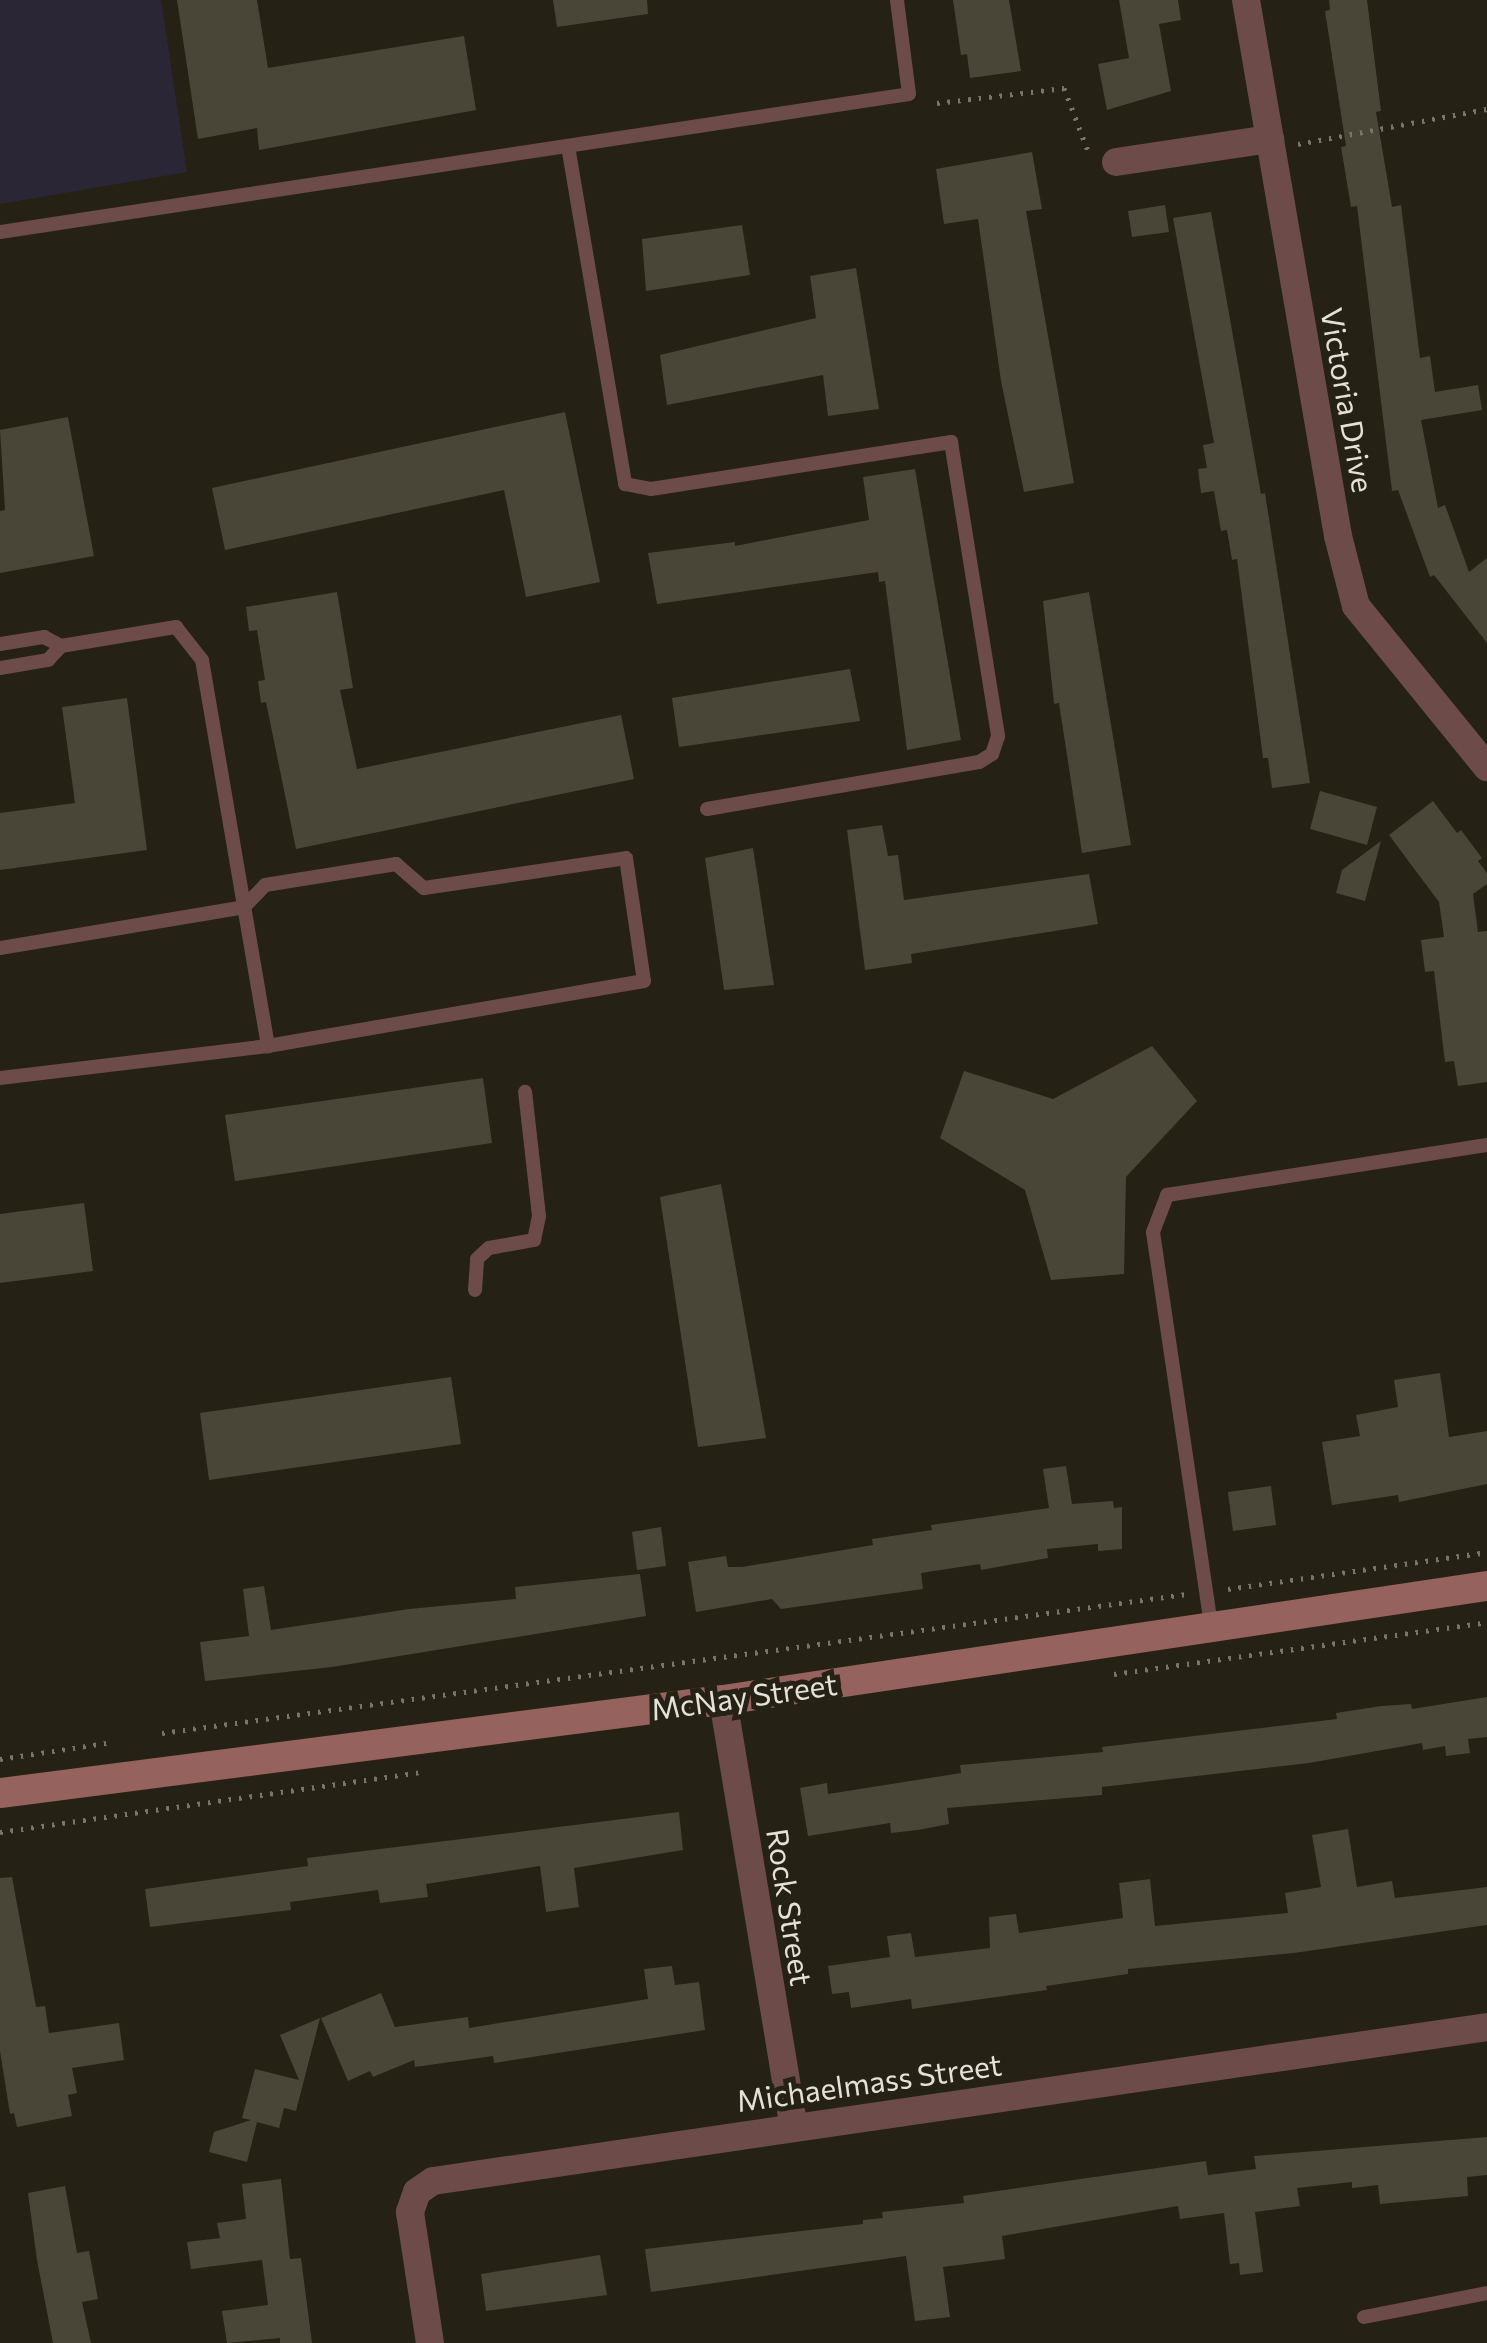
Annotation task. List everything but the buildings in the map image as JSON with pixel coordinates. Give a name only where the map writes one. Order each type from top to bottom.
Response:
[{"type":"street","name":"Victoria Drive","points":[[1246,0],[1280,142],[1338,536],[1356,606],[1487,768]]},
{"type":"street","points":[[1116,162],[1280,142]]},
{"type":"street","name":"McNay Street","points":[[0,1793],[722,1700],[1487,1586]]},
{"type":"street","name":"Rock Street","points":[[722,1700],[793,2125]]},
{"type":"street","name":"Michaelmass Street","points":[[430,2343],[410,2212],[417,2192],[433,2181],[793,2125],[1487,2027]]},
{"type":"lane","points":[[0,232],[909,94],[897,0]]},
{"type":"lane","points":[[568,146],[625,484],[651,489],[952,442],[998,736],[992,754],[978,762],[706,809]]},
{"type":"lane","points":[[0,668],[48,660],[62,646],[176,627],[202,660],[268,1046]]},
{"type":"lane","points":[[0,644],[44,637],[62,646]]},
{"type":"lane","points":[[0,948],[244,907],[265,885],[396,864],[424,888],[626,858],[644,981],[268,1046],[0,1078]]},
{"type":"lane","points":[[475,1290],[477,1259],[490,1248],[534,1240],[539,1216],[525,1092]]},
{"type":"lane","points":[[1212,1625],[1153,1232],[1167,1195],[1487,1145]]},
{"type":"lane","points":[[1364,2316],[1487,2293]]},
{"type":"path","points":[[938,103],[1064,88],[1088,152]]},
{"type":"path","points":[[1280,142],[1487,109]]},
{"type":"path","points":[[162,1733],[1487,1552]]},
{"type":"path","points":[[1101,1676],[1487,1622]]},
{"type":"path","points":[[0,1759],[112,1742]]},
{"type":"path","points":[[0,1832],[433,1770]]},
{"type":"shaded area","points":[[0,0],[161,0],[187,172],[0,204]]}]
